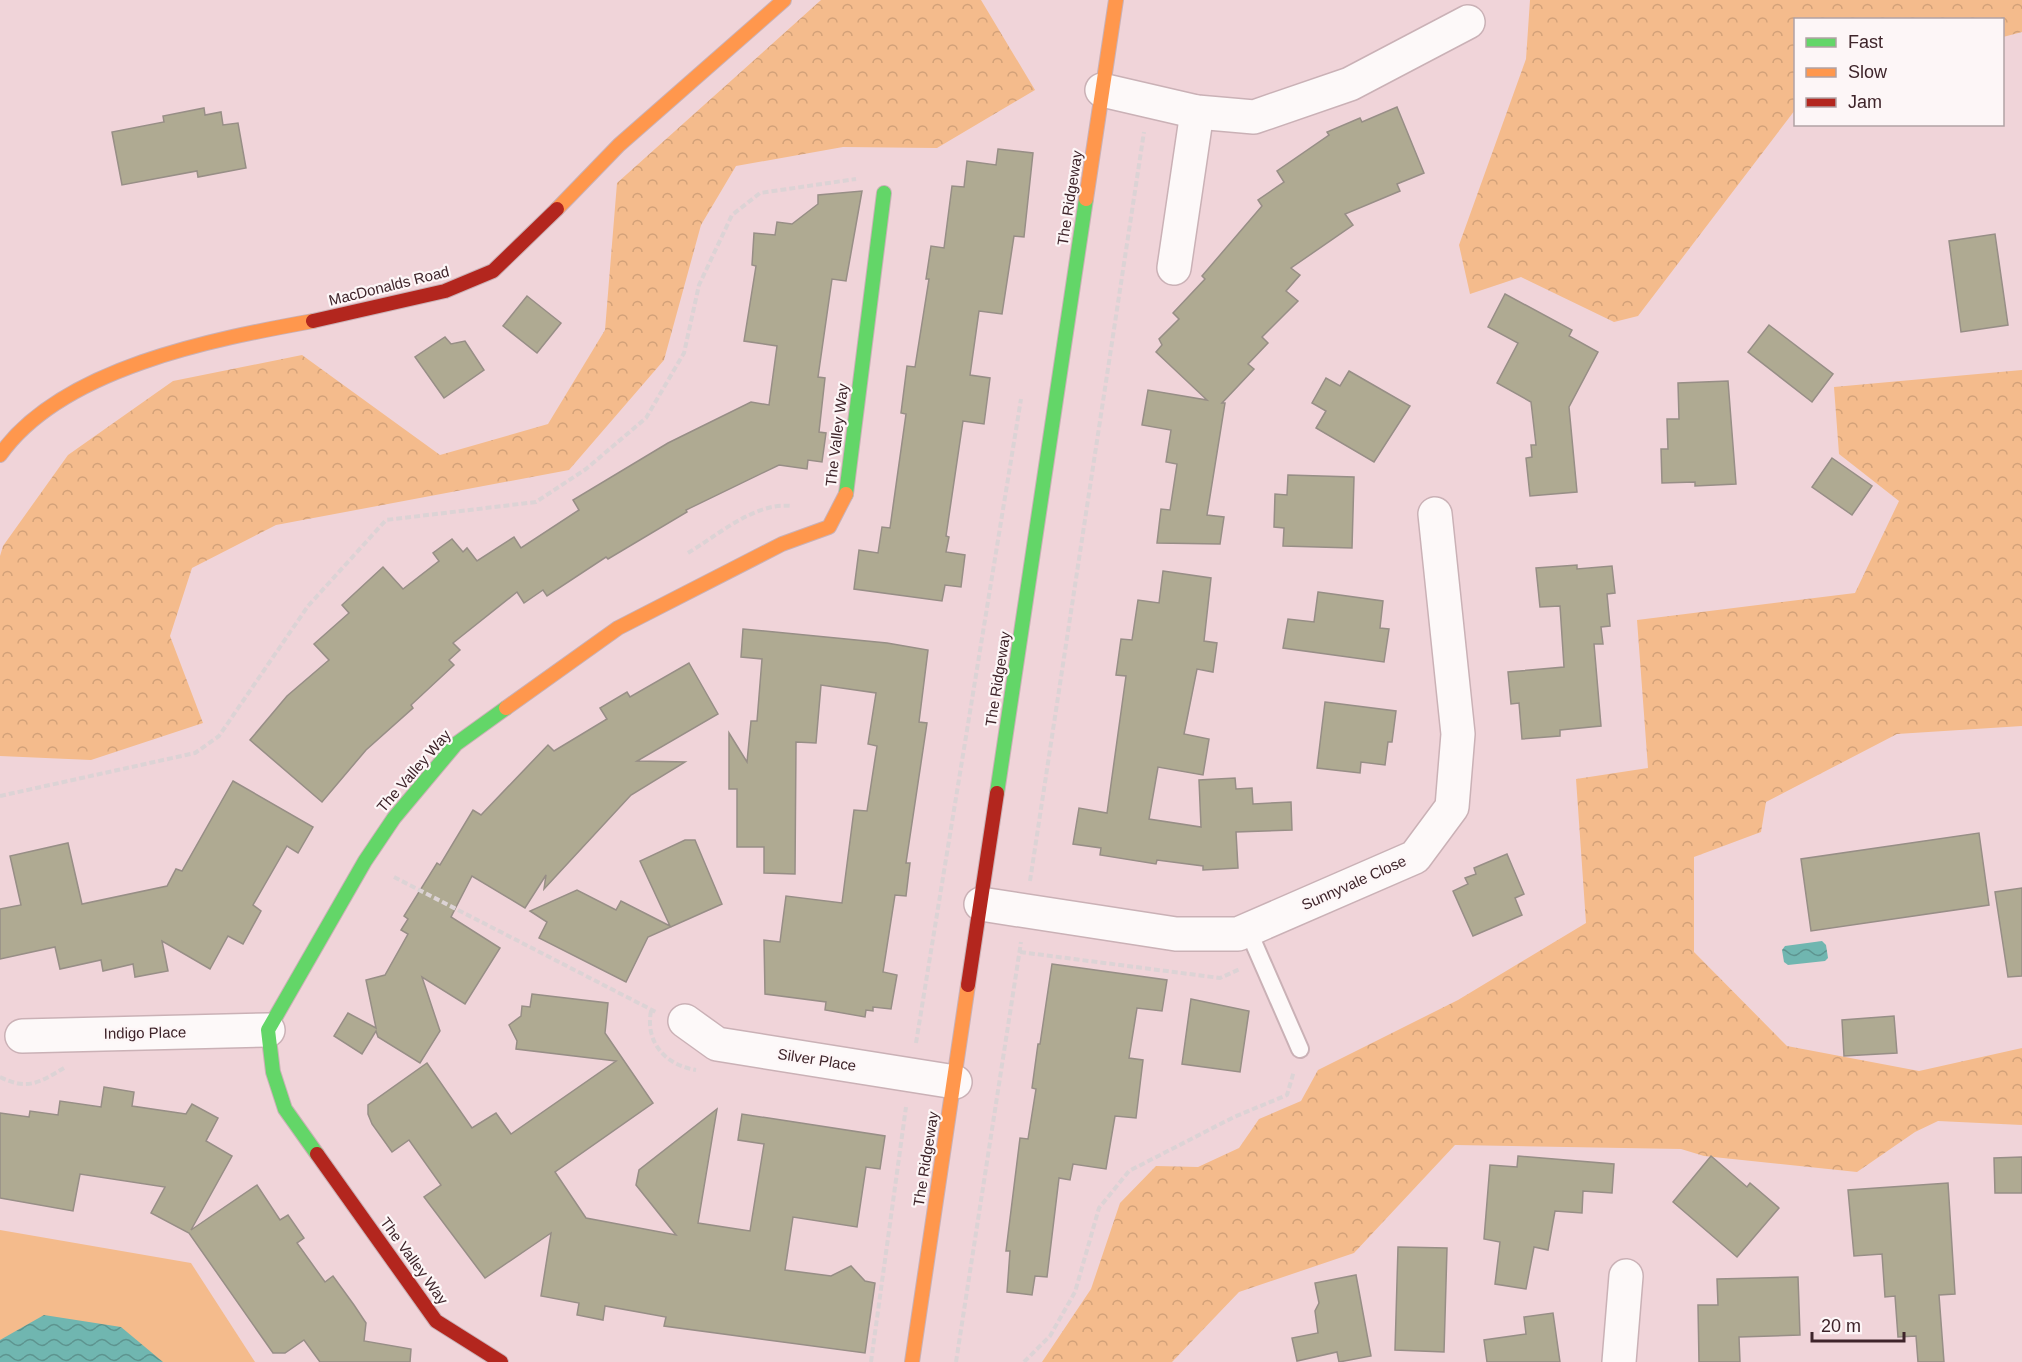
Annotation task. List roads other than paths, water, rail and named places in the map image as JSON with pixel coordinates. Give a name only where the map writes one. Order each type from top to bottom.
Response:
[{"type":"street","name":"MacDonalds Road","points":[[0,454],[14,435],[60,399],[154,357],[231,336],[355,313],[445,291],[493,271],[525,243],[619,145],[784,0]]},
{"type":"street","name":"The Ridgeway","points":[[912,1362],[1116,0]]},
{"type":"street","points":[[1102,90],[1197,112],[1254,117],[1350,84],[1468,22]]},
{"type":"street","points":[[1174,268],[1197,112]]},
{"type":"street","name":"The Valley Way","points":[[501,1362],[436,1321],[285,1109],[273,1072],[268,1030],[365,861],[394,818],[456,744],[618,628],[782,544],[829,526],[845,498],[884,193]]},
{"type":"street","name":"Sunnyvale Close","points":[[981,904],[1176,934],[1238,934],[1415,857],[1452,807],[1458,734],[1435,514]]},
{"type":"street","name":"Silver Place","points":[[685,1021],[717,1044],[955,1082]]},
{"type":"street","name":"Indigo Place","points":[[22,1036],[268,1030]]},
{"type":"street","points":[[1618,1362],[1626,1276]]},
{"type":"lane","points":[[1248,930],[1300,1049]]},
{"type":"water","points":[[1822,941],[1826,945],[1828,958],[1825,961],[1788,965],[1784,962],[1782,950],[1785,946]]},
{"type":"water","points":[[44,1315],[121,1327],[163,1362],[0,1362],[0,1340]]}]
